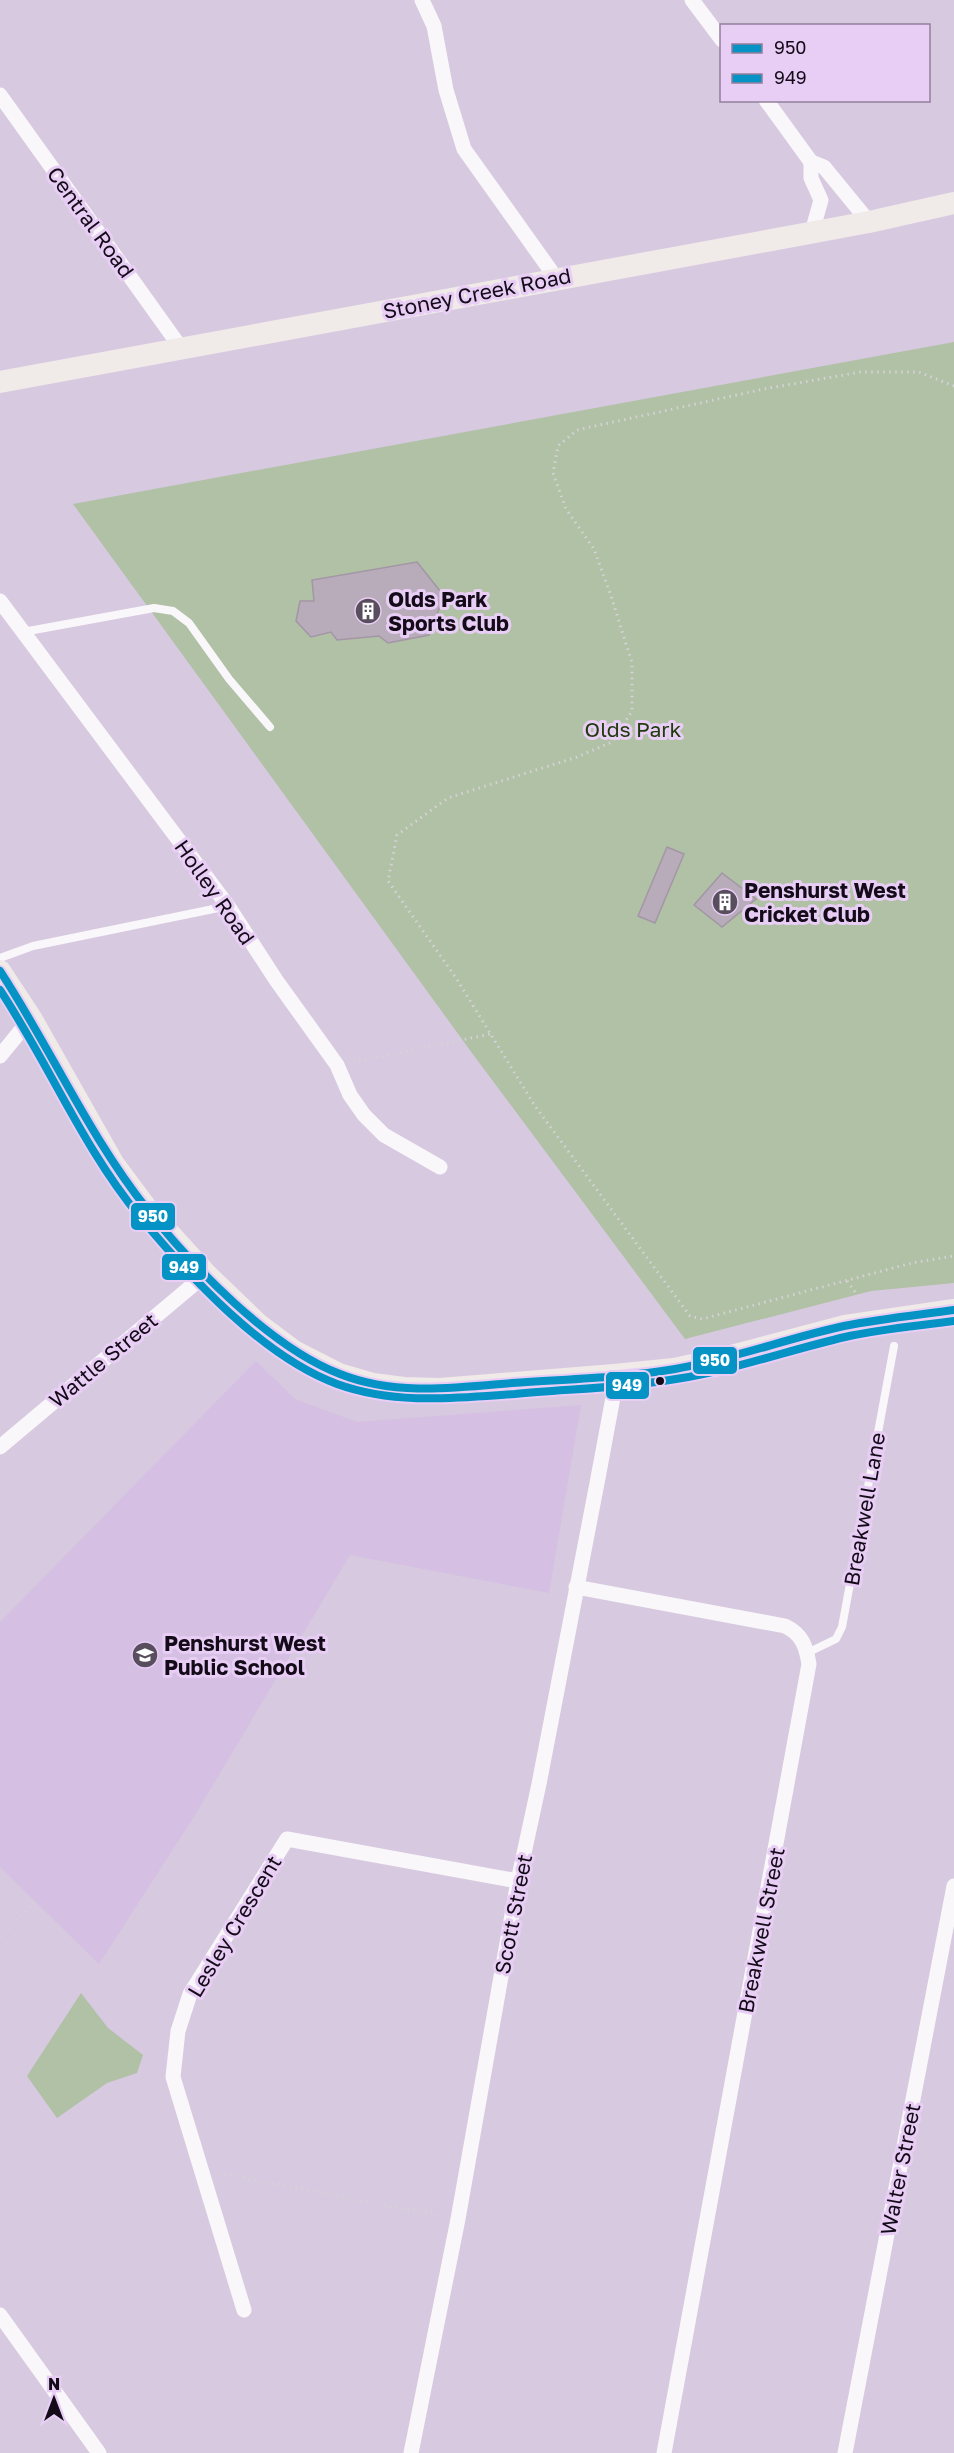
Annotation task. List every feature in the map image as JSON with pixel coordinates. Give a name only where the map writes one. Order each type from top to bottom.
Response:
[{"type":"main road","name":"Stoney Creek Road","points":[[0,382],[868,222],[954,203]]},
{"type":"main road","points":[[0,971],[31,1018],[99,1139],[128,1185],[148,1210],[206,1274],[258,1324],[294,1351],[339,1374],[404,1388],[440,1389],[614,1376],[674,1369],[845,1326],[954,1310]]},
{"type":"street","points":[[422,0],[434,26],[446,90],[464,149],[556,278]]},
{"type":"street","points":[[692,0],[720,37]]},
{"type":"street","name":"Central Road","points":[[0,95],[181,348]]},
{"type":"street","points":[[767,102],[811,162],[824,167],[868,222]]},
{"type":"street","points":[[811,162],[811,178],[821,200],[812,232]]},
{"type":"street","name":"Holley Road","points":[[0,601],[228,906],[276,980],[337,1065],[350,1095],[364,1115],[384,1135],[440,1167]]},
{"type":"street","points":[[0,1056],[31,1018]]},
{"type":"street","name":"Wattle Street","points":[[0,1447],[206,1274]]},
{"type":"street","name":"Scott Street","points":[[411,2453],[458,2219],[518,1881],[539,1785],[598,1478],[614,1392],[614,1376]]},
{"type":"street","points":[[576,1587],[772,1622],[794,1630],[801,1637],[807,1653]]},
{"type":"street","name":"Breakwell Street","points":[[664,2453],[809,1672],[807,1653]]},
{"type":"street","name":"Lesley Crescent","points":[[244,2310],[173,2077],[178,2031],[190,1994],[287,1839],[518,1881]]},
{"type":"street","name":"Walter Street","points":[[845,2453],[954,1886]]},
{"type":"street","points":[[0,2314],[99,2453]]},
{"type":"lane","points":[[23,633],[154,608],[173,611],[189,623],[229,679],[270,727]]},
{"type":"lane","points":[[0,958],[33,946],[228,906]]},
{"type":"lane","name":"Breakwell Lane","points":[[807,1653],[836,1639],[842,1627],[894,1346]]},
{"type":"path","points":[[954,386],[919,372],[861,372],[764,389],[577,430],[558,446],[553,473],[566,509],[594,549],[632,663],[632,711],[612,741],[577,757],[447,798],[397,835],[388,881],[456,978],[535,1106],[690,1317],[702,1319],[912,1263],[954,1256]]},
{"type":"path","points":[[337,1065],[491,1034]]},
{"type":"path","points":[[846,1281],[859,1297]]},
{"type":"path","points":[[0,1938],[36,1900]]},
{"type":"path","points":[[202,2171],[458,2219]]},
{"type":"shaded area","name":"Penshurst West Public School","points":[[256,1361],[295,1399],[357,1422],[581,1405],[549,1593],[350,1555],[195,1815],[99,1964],[0,1867],[0,1622]]},
{"type":"green space","name":"Olds Park","points":[[954,342],[954,1283],[871,1291],[685,1339],[472,1053],[73,504]]},
{"type":"green space","points":[[81,1993],[108,2028],[143,2055],[137,2073],[107,2083],[57,2118],[27,2076]]},
{"type":"building","name":"Olds Park Sports Club","points":[[417,562],[444,596],[429,635],[388,643],[379,636],[337,640],[331,632],[311,637],[296,621],[300,601],[314,601],[312,580]]},
{"type":"building","points":[[667,847],[684,854],[655,923],[638,916]]},
{"type":"building","name":"Penshurst West Cricket Club","points":[[722,873],[756,899],[722,927],[694,905]]},
{"type":"transit line","name":"950","points":[[0,971],[107,1152],[126,1181],[166,1232],[210,1280],[260,1325],[313,1362],[340,1374],[382,1385],[425,1389],[635,1374],[697,1365],[844,1326],[954,1310]]},
{"type":"transit line","name":"949","points":[[0,990],[101,1163],[159,1240],[204,1289],[255,1335],[282,1355],[337,1384],[381,1395],[425,1398],[470,1397],[636,1384],[719,1370],[859,1334],[954,1321]]},
{"type":"place","name":"Olds Park Sports Club","points":[[368,611]]},
{"type":"place","name":"Penshurst West Cricket Club","points":[[725,902]]},
{"type":"place","name":"Penshurst West Public School","points":[[145,1655]]}]
